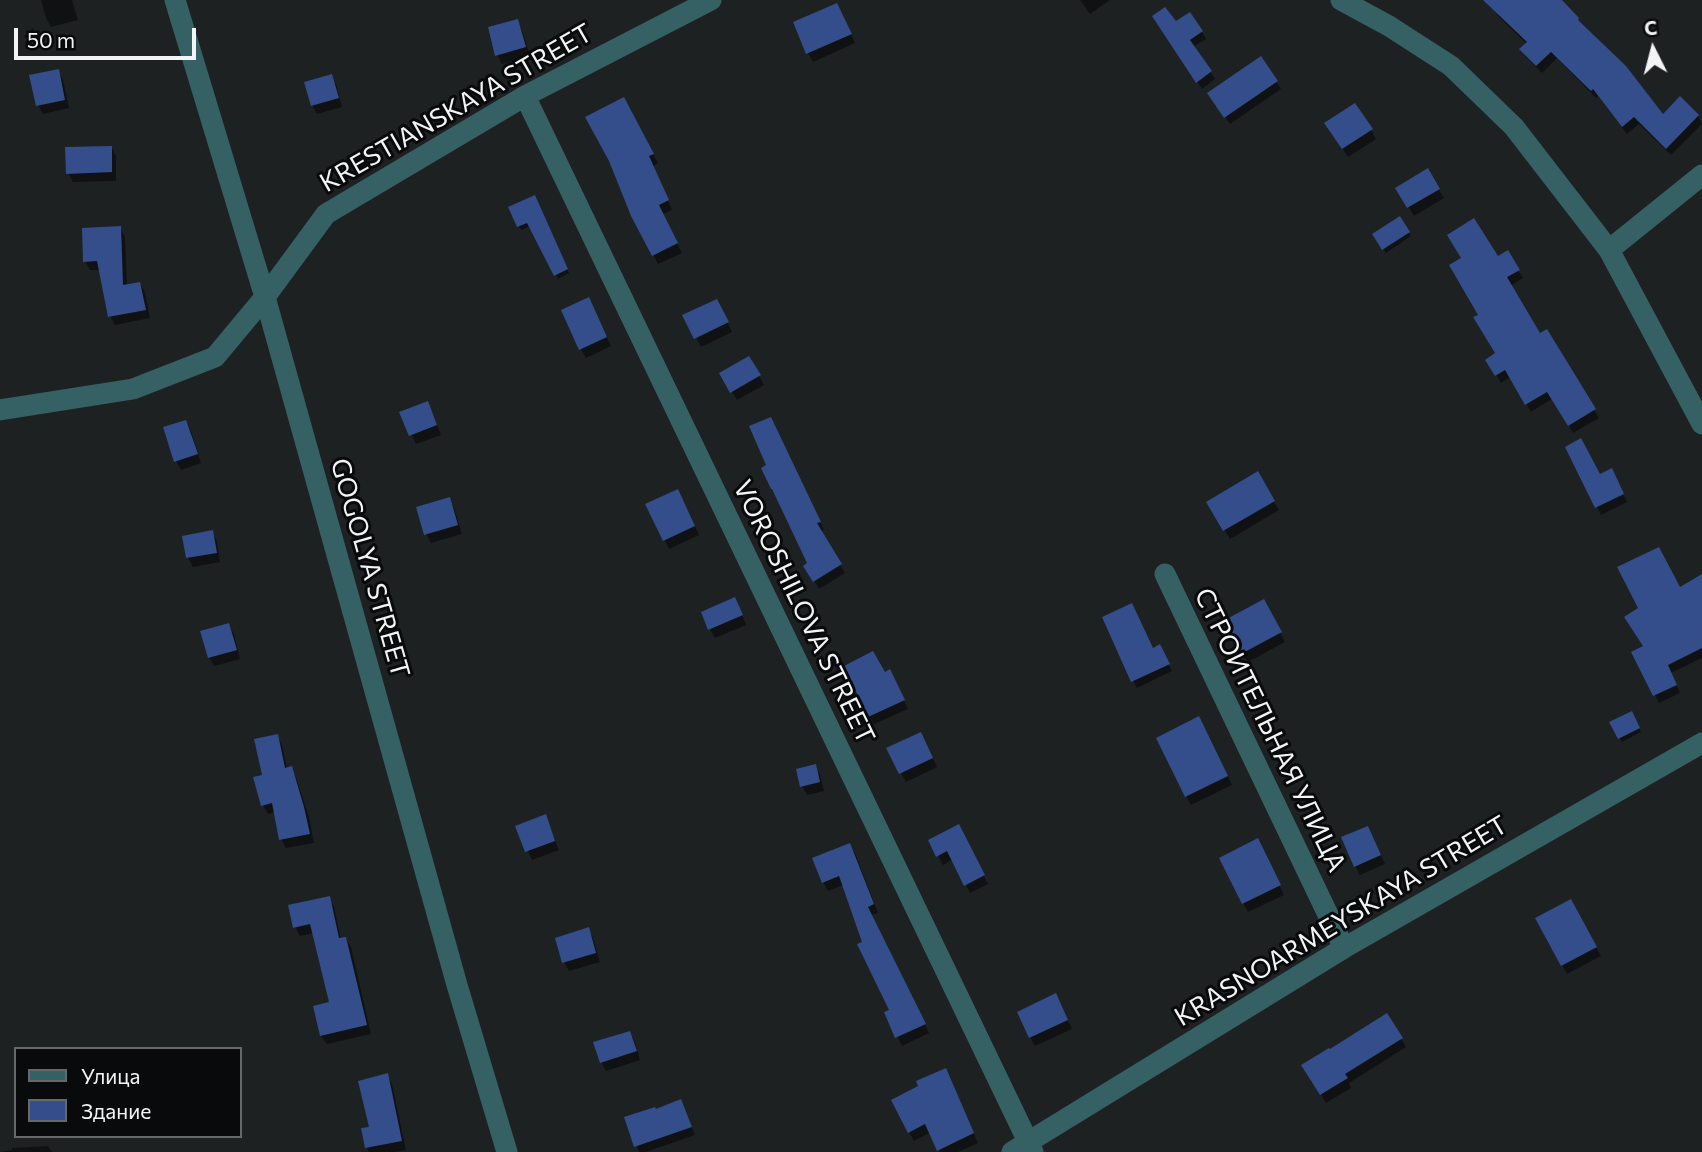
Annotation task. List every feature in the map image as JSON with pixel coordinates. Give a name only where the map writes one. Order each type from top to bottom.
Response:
[{"type":"street","name":"GOGOLYA STREET","points":[[175,0],[265,297],[457,985],[507,1152]]},
{"type":"street","name":"KRESTIANSKAYA STREET","points":[[0,411],[133,389],[215,357],[265,297],[326,214],[525,96],[711,0]]},
{"type":"street","points":[[1341,0],[1390,26],[1451,66],[1514,127],[1609,250],[1702,424]]},
{"type":"street","name":"VOROSHILOVA STREET","points":[[525,96],[1024,1149]]},
{"type":"street","points":[[1609,250],[1702,175]]},
{"type":"street","name":"СТРОИТЕЛЬНАЯ УЛИЦА","points":[[1165,574],[1344,948]]},
{"type":"street","name":"KRASNOARMEYSKAYA STREET","points":[[1024,1149],[1344,948],[1702,743]]},
{"type":"building","points":[[1483,0],[1562,0],[1578,20],[1626,66],[1663,114],[1680,96],[1699,115],[1666,149],[1634,117],[1622,127],[1593,89],[1591,91],[1551,52],[1536,66],[1519,49],[1527,42]]},
{"type":"building","points":[[837,3],[852,34],[806,54],[793,22]]},
{"type":"building","points":[[1165,7],[1176,21],[1190,12],[1203,31],[1190,40],[1212,71],[1196,83],[1152,16]]},
{"type":"building","points":[[518,19],[526,47],[495,56],[488,27]]},
{"type":"building","points":[[1261,56],[1278,81],[1224,118],[1207,93]]},
{"type":"building","points":[[59,69],[65,100],[36,106],[29,75]]},
{"type":"building","points":[[332,74],[339,98],[311,106],[304,82]]},
{"type":"building","points":[[624,97],[654,154],[649,156],[669,200],[659,205],[678,243],[652,256],[631,216],[609,161],[585,117]]},
{"type":"building","points":[[1355,103],[1373,129],[1342,149],[1324,123]]},
{"type":"building","points":[[112,146],[112,172],[66,174],[65,147]]},
{"type":"building","points":[[1428,168],[1440,189],[1407,208],[1395,188]]},
{"type":"building","points":[[535,195],[568,269],[554,276],[527,223],[517,227],[508,207]]},
{"type":"building","points":[[1400,216],[1410,232],[1382,250],[1372,234]]},
{"type":"building","points":[[1474,218],[1498,256],[1508,250],[1520,270],[1507,277],[1540,333],[1547,329],[1596,409],[1568,426],[1547,392],[1525,405],[1505,370],[1495,376],[1485,360],[1495,353],[1473,317],[1478,315],[1449,265],[1461,258],[1447,235]]},
{"type":"building","points":[[121,226],[123,285],[140,282],[146,310],[108,317],[97,261],[83,262],[82,228]]},
{"type":"building","points":[[589,297],[607,337],[579,350],[561,310]]},
{"type":"building","points":[[717,299],[729,322],[694,339],[682,315]]},
{"type":"building","points":[[749,356],[761,375],[730,393],[719,373]]},
{"type":"building","points":[[428,401],[437,425],[409,436],[399,412]]},
{"type":"building","points":[[771,417],[821,522],[817,523],[842,564],[813,582],[803,566],[807,563],[761,468],[766,465],[749,426]]},
{"type":"building","points":[[186,420],[198,454],[174,462],[163,427]]},
{"type":"building","points":[[1581,438],[1600,474],[1612,468],[1624,494],[1595,508],[1565,447]]},
{"type":"building","points":[[1258,471],[1275,501],[1223,531],[1206,502]]},
{"type":"building","points":[[678,489],[695,526],[663,541],[645,504]]},
{"type":"building","points":[[450,497],[458,525],[424,535],[416,507]]},
{"type":"building","points":[[213,530],[217,553],[186,558],[182,536]]},
{"type":"building","points":[[1659,547],[1680,587],[1702,574],[1702,648],[1668,665],[1677,685],[1653,696],[1631,652],[1643,646],[1624,617],[1638,608],[1617,567]]},
{"type":"building","points":[[735,597],[743,615],[708,630],[701,612]]},
{"type":"building","points":[[1264,599],[1282,632],[1241,654],[1223,621]]},
{"type":"building","points":[[1132,603],[1153,648],[1160,644],[1170,664],[1131,682],[1102,617]]},
{"type":"building","points":[[229,623],[237,650],[208,658],[200,631]]},
{"type":"building","points":[[873,651],[885,672],[890,669],[905,700],[868,717],[844,666]]},
{"type":"building","points":[[1632,711],[1640,728],[1618,739],[1609,722]]},
{"type":"building","points":[[1199,716],[1228,776],[1185,797],[1156,738]]},
{"type":"building","points":[[921,732],[933,758],[899,774],[886,748]]},
{"type":"building","points":[[278,734],[285,768],[292,766],[310,834],[279,840],[272,803],[261,806],[253,777],[262,775],[254,739]]},
{"type":"building","points":[[816,764],[820,782],[800,787],[796,769]]},
{"type":"building","points":[[546,814],[555,841],[525,852],[515,826]]},
{"type":"building","points":[[959,824],[985,875],[964,886],[947,851],[936,857],[928,840]]},
{"type":"building","points":[[1368,826],[1381,855],[1354,867],[1341,837]]},
{"type":"building","points":[[1258,838],[1281,885],[1242,904],[1219,858]]},
{"type":"building","points":[[850,843],[874,904],[868,907],[926,1024],[895,1038],[884,1012],[889,1010],[857,944],[862,942],[839,876],[822,883],[812,858]]},
{"type":"building","points":[[330,896],[339,938],[346,937],[367,1025],[320,1036],[313,1006],[329,1002],[310,924],[293,928],[288,905]]},
{"type":"building","points":[[1571,899],[1597,947],[1561,966],[1535,918]]},
{"type":"building","points":[[589,927],[596,953],[562,963],[555,938]]},
{"type":"building","points":[[1056,993],[1068,1020],[1029,1038],[1017,1012]]},
{"type":"building","points":[[1387,1013],[1403,1038],[1345,1074],[1348,1078],[1320,1095],[1301,1065]]},
{"type":"building","points":[[630,1031],[637,1051],[600,1063],[593,1042]]},
{"type":"building","points":[[946,1068],[974,1133],[937,1151],[925,1124],[908,1133],[891,1100],[918,1086],[916,1081]]},
{"type":"building","points":[[388,1073],[402,1141],[365,1148],[361,1128],[369,1127],[358,1081]]},
{"type":"building","points":[[681,1099],[692,1127],[634,1147],[624,1117]]}]
